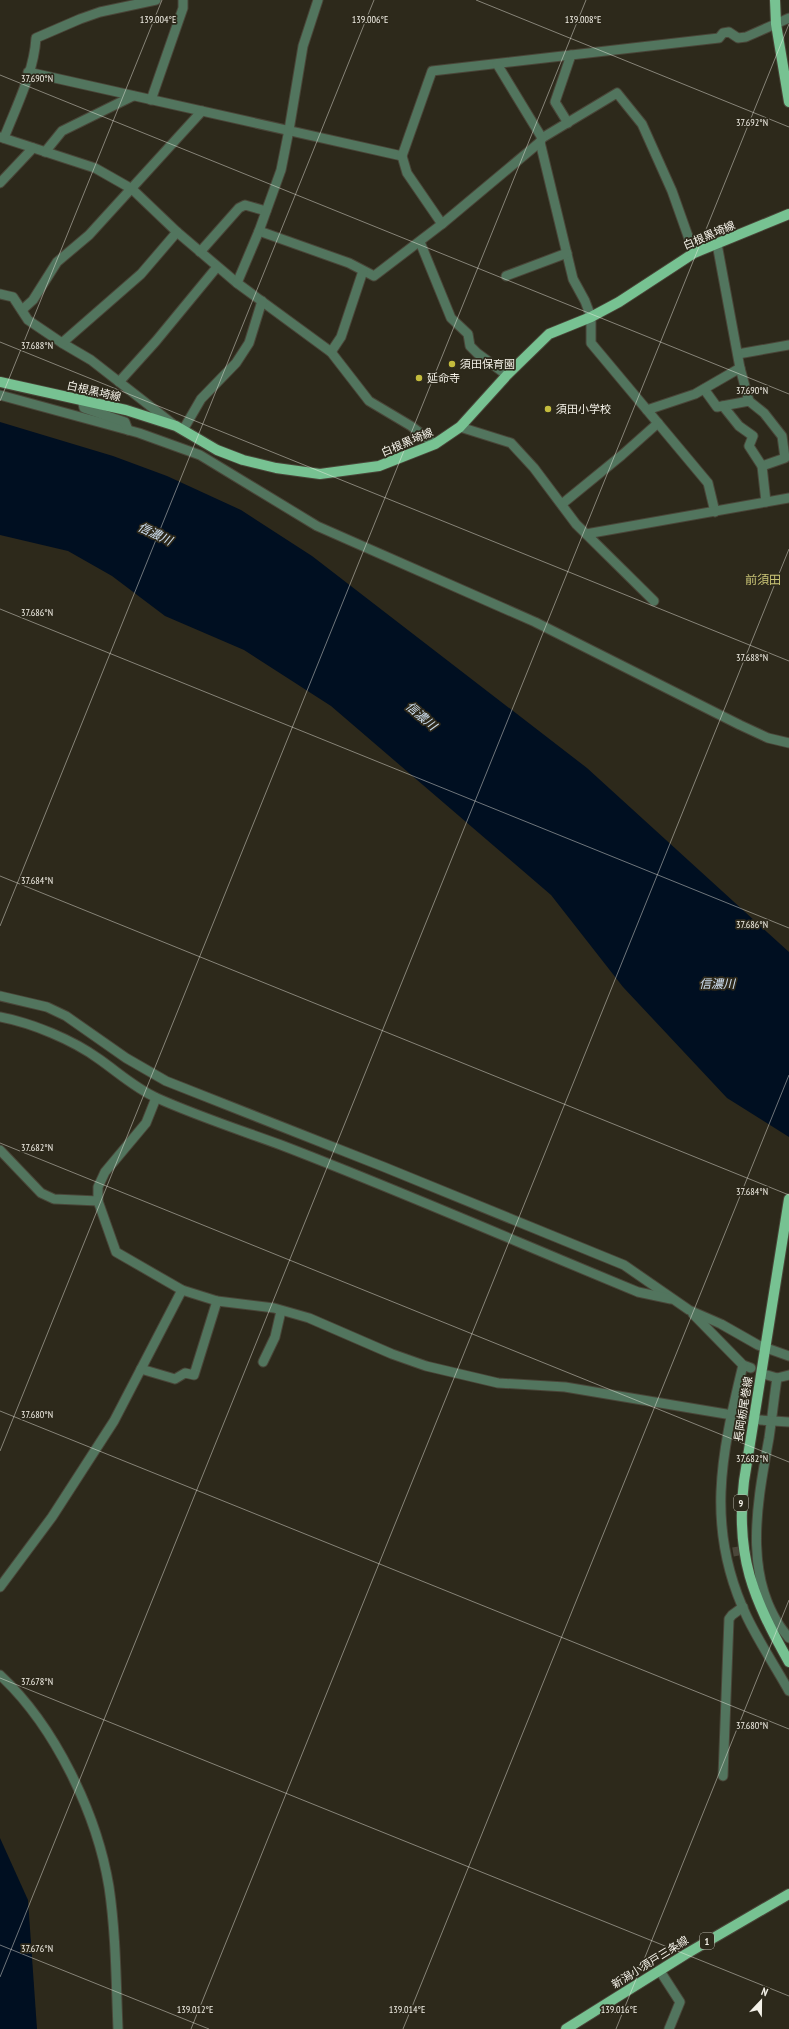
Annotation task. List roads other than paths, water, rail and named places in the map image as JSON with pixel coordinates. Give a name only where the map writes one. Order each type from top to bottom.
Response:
[{"type":"main road","points":[[775,0],[776,24],[789,102]]},
{"type":"main road","name":"白根黒埼線","points":[[0,382],[126,410],[180,428],[217,450],[243,460],[314,473],[379,466],[434,444],[460,428],[506,375],[549,334],[591,318],[620,302],[694,253],[789,214]]},
{"type":"main road","name":"長岡栃尾巻線","points":[[789,1199],[744,1481],[742,1502],[742,1536],[752,1587],[763,1615],[789,1662]]},
{"type":"main road","name":"新潟小須戸三条線","points":[[566,2029],[789,1894]]},
{"type":"street","points":[[156,0],[100,12],[80,18],[36,38],[35,48],[28,72],[2,138],[95,168],[132,189],[177,232],[217,267],[331,352],[369,401],[411,426],[434,444]]},
{"type":"street","points":[[152,100],[183,8],[183,0]]},
{"type":"street","points":[[237,283],[259,231],[281,170],[303,46],[318,0]]},
{"type":"street","points":[[442,224],[407,173],[402,156],[432,71],[719,38],[723,33],[729,32],[738,38],[746,37],[789,18]]},
{"type":"street","points":[[568,123],[555,102],[571,55]]},
{"type":"street","points":[[496,64],[541,140],[573,279],[585,301],[591,318],[592,342],[708,483],[715,512]]},
{"type":"street","points":[[28,72],[402,156]]},
{"type":"street","points":[[259,231],[349,263],[363,272],[374,276],[420,242],[541,140],[617,93],[642,124],[672,191],[694,253]]},
{"type":"street","points":[[45,152],[62,131],[133,96]]},
{"type":"street","points":[[22,310],[33,300],[57,262],[89,235],[202,111]]},
{"type":"street","points":[[0,183],[33,148]]},
{"type":"street","points":[[200,252],[239,208],[245,205],[266,212]]},
{"type":"street","points":[[62,343],[141,274],[177,232]]},
{"type":"street","points":[[420,242],[451,318],[468,334],[470,346],[506,375]]},
{"type":"street","points":[[717,244],[740,368],[749,401],[764,413],[782,436],[785,458],[762,466]]},
{"type":"street","points":[[506,276],[567,253]]},
{"type":"street","points":[[119,382],[156,341],[217,267]]},
{"type":"street","points":[[331,352],[341,337],[363,272]]},
{"type":"street","points":[[0,294],[13,297],[28,320],[91,360],[180,428],[201,399],[236,363],[248,343],[262,301]]},
{"type":"street","points":[[738,354],[789,345]]},
{"type":"street","points":[[647,410],[695,394],[740,368]]},
{"type":"street","points":[[704,389],[717,407],[749,401]]},
{"type":"street","points":[[0,395],[128,430],[200,455],[301,517],[331,532],[535,622],[768,738],[789,743]]},
{"type":"street","points":[[82,400],[84,408],[125,422],[128,430]]},
{"type":"street","points":[[723,406],[739,426],[753,436],[749,446],[762,466],[766,502]]},
{"type":"street","points":[[562,504],[622,456],[658,423]]},
{"type":"street","points":[[460,428],[511,443],[534,468],[586,534],[654,601]]},
{"type":"street","points":[[586,534],[789,498]]},
{"type":"street","points":[[0,996],[47,1007],[66,1016],[126,1058],[166,1081],[421,1181],[624,1265],[689,1310],[765,1348],[789,1356]]},
{"type":"street","points":[[0,1017],[27,1023],[68,1041],[98,1058],[130,1084],[156,1098],[288,1148],[638,1292],[676,1301]]},
{"type":"street","points":[[156,1098],[146,1124],[105,1172],[98,1187],[98,1201],[116,1252],[182,1290],[217,1301],[281,1311],[308,1318],[392,1354],[426,1366],[470,1377],[498,1383],[565,1387],[744,1417]]},
{"type":"street","points":[[0,1150],[41,1193],[54,1199],[98,1201]]},
{"type":"street","points":[[0,1587],[52,1517],[114,1421],[182,1290]]},
{"type":"street","points":[[141,1369],[175,1379],[185,1373],[194,1375],[217,1301]]},
{"type":"street","points":[[689,1310],[747,1367],[731,1414],[720,1488],[720,1510],[733,1580],[743,1607],[789,1691]]},
{"type":"street","points":[[263,1362],[275,1337],[281,1311]]},
{"type":"street","points":[[767,1375],[777,1378],[789,1375]]},
{"type":"street","points":[[766,1650],[789,1638],[776,1621],[769,1604],[753,1549],[758,1500],[777,1378]]},
{"type":"street","points":[[760,1420],[789,1422]]},
{"type":"street","points":[[723,1776],[729,1620],[732,1614],[743,1607]]},
{"type":"street","points":[[0,1675],[12,1686],[40,1723],[66,1764],[97,1838],[109,1886],[113,1927],[118,2029]]},
{"type":"street","points":[[660,1971],[680,2002],[669,2029]]},
{"type":"water","name":"信濃川","points":[[0,422],[113,456],[167,476],[241,510],[312,556],[587,768],[789,952],[789,1137],[727,1098],[623,987],[551,895],[331,706],[244,650],[165,616],[112,576],[68,551],[0,535]]},
{"type":"water","points":[[0,1838],[28,1900],[37,2029],[0,2029]]},
{"type":"tunnel","points":[[733,1552],[750,1549]]},
{"type":"place","name":"須田保育園","points":[[452,364]]},
{"type":"place","name":"延命寺","points":[[419,378]]},
{"type":"place","name":"須田小学校","points":[[548,409]]},
{"type":"district","name":"前須田","points":[[763,580]]}]
